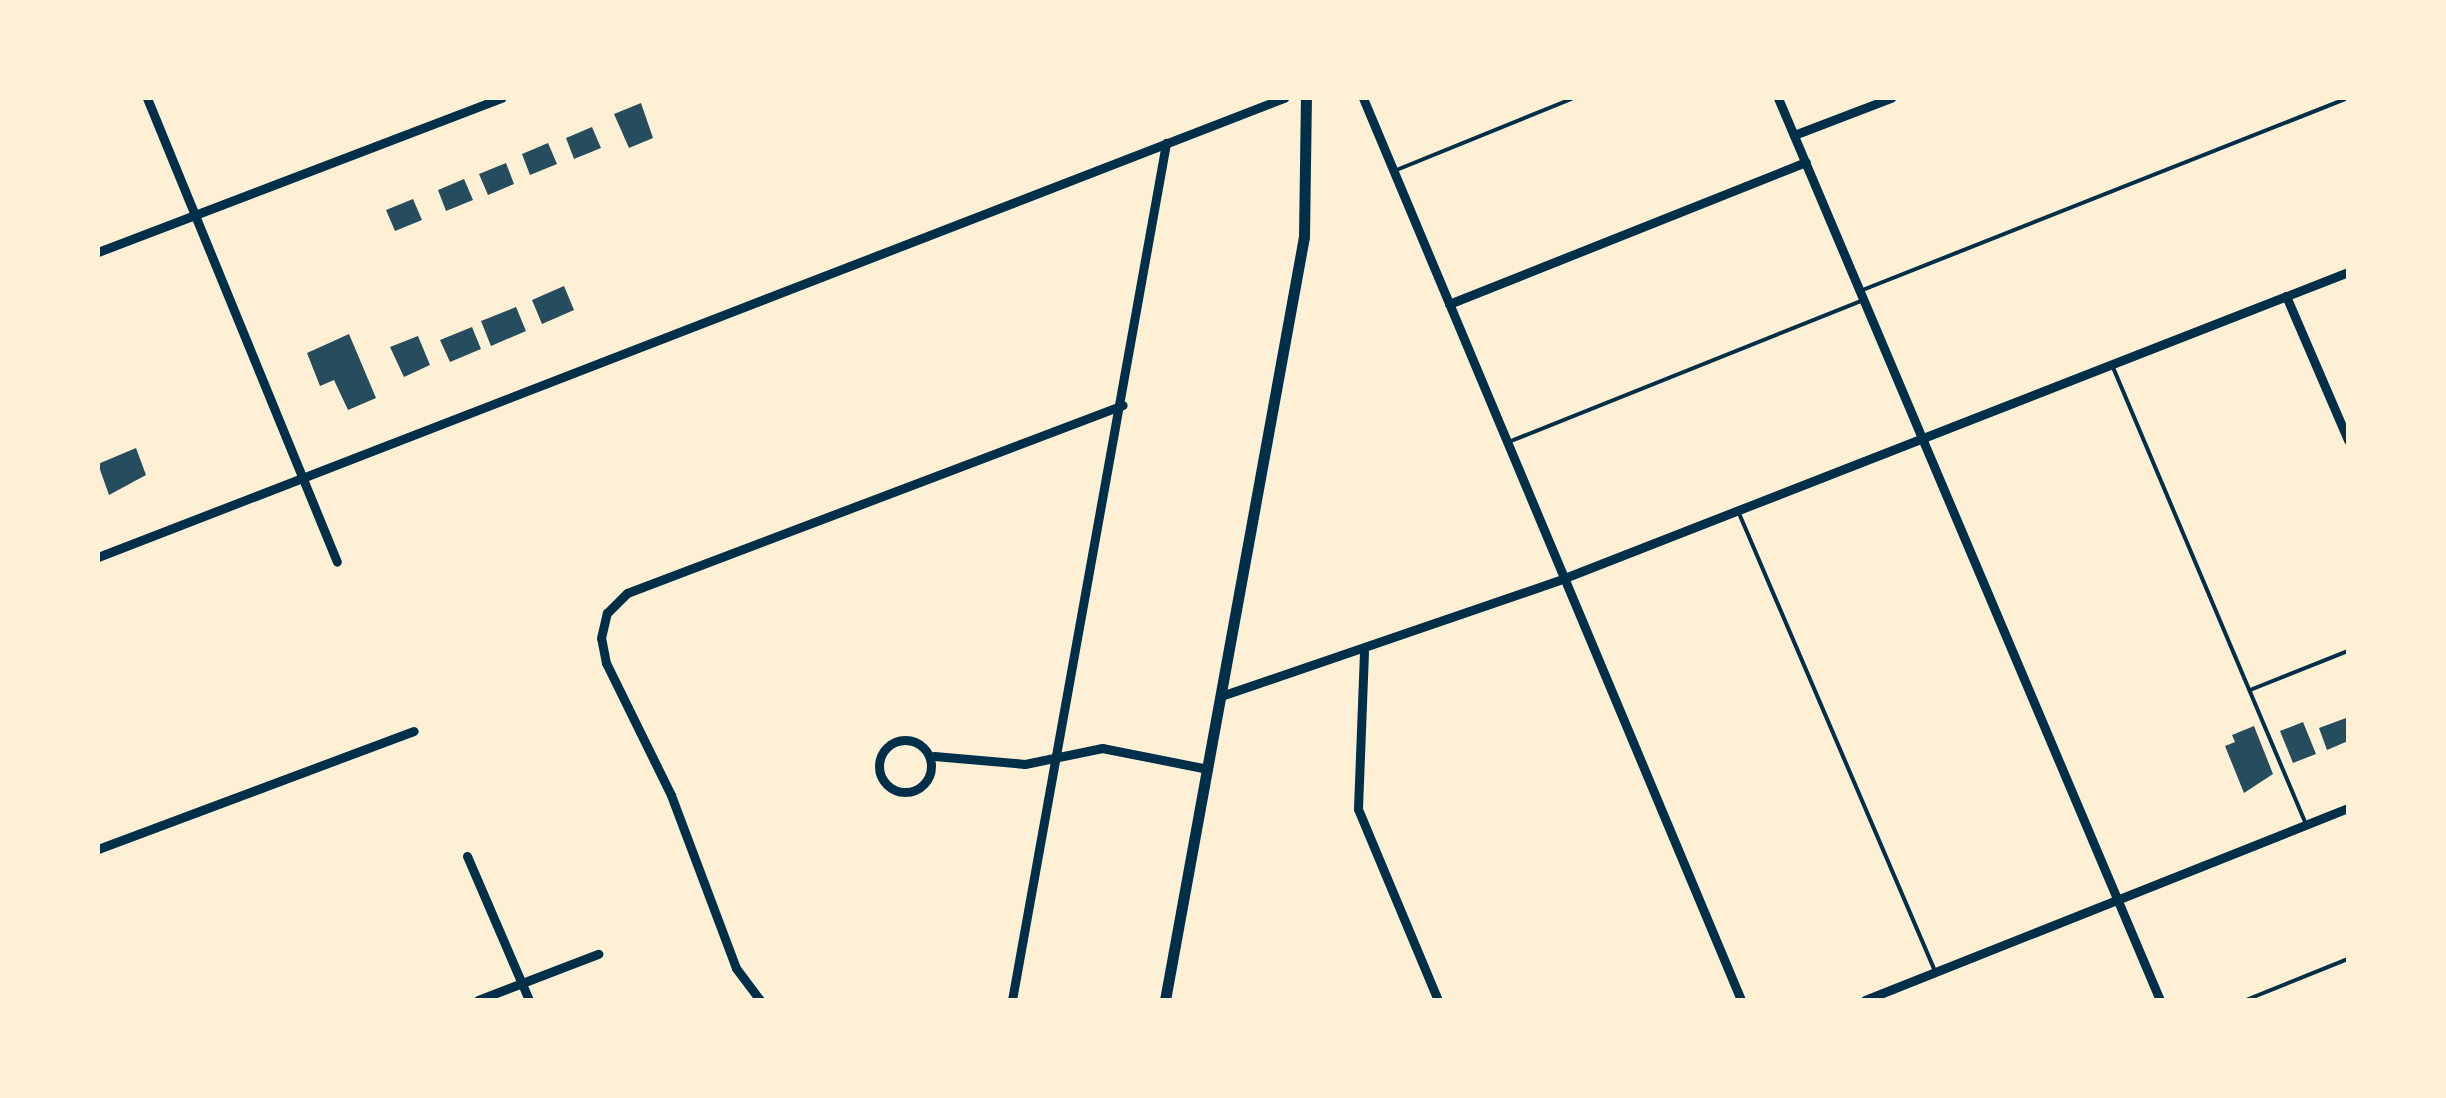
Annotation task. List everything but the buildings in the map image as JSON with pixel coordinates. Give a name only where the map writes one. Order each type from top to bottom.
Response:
[{"type":"main road","points":[[1164,1000],[1304,237],[1306,98]]},
{"type":"street","points":[[147,98],[336,562]]},
{"type":"street","points":[[98,252],[502,98]]},
{"type":"street","points":[[98,557],[1284,98]]},
{"type":"street","points":[[1364,98],[1741,1000]]},
{"type":"street","points":[[1778,98],[2160,1000]]},
{"type":"street","points":[[1794,136],[1891,98]]},
{"type":"street","points":[[1012,1000],[1124,405],[1166,143]]},
{"type":"street","points":[[1449,304],[1806,162]]},
{"type":"street","points":[[1221,696],[1364,652],[1562,579],[2348,272]]},
{"type":"street","points":[[2286,296],[2348,440]]},
{"type":"street","points":[[760,1000],[736,968],[671,795],[606,664],[601,638],[607,613],[627,593],[1124,405]]},
{"type":"street","points":[[1364,652],[1358,809],[1438,1000]]},
{"type":"street","points":[[98,849],[414,730]]},
{"type":"street","points":[[934,756],[924,780],[904,792],[894,791],[878,772],[884,751],[895,743],[915,741],[934,756],[1010,764],[1102,748],[1208,769]]},
{"type":"street","points":[[1865,1000],[2348,808]]},
{"type":"street","points":[[467,856],[529,1000]]},
{"type":"street","points":[[478,1000],[598,954]]},
{"type":"lane","points":[[1394,171],[1574,98]]},
{"type":"lane","points":[[1506,443],[2348,98]]},
{"type":"lane","points":[[2112,365],[2307,824]]},
{"type":"lane","points":[[1738,511],[1936,972]]},
{"type":"lane","points":[[2250,690],[2348,652]]},
{"type":"lane","points":[[2246,1000],[2348,959]]}]
